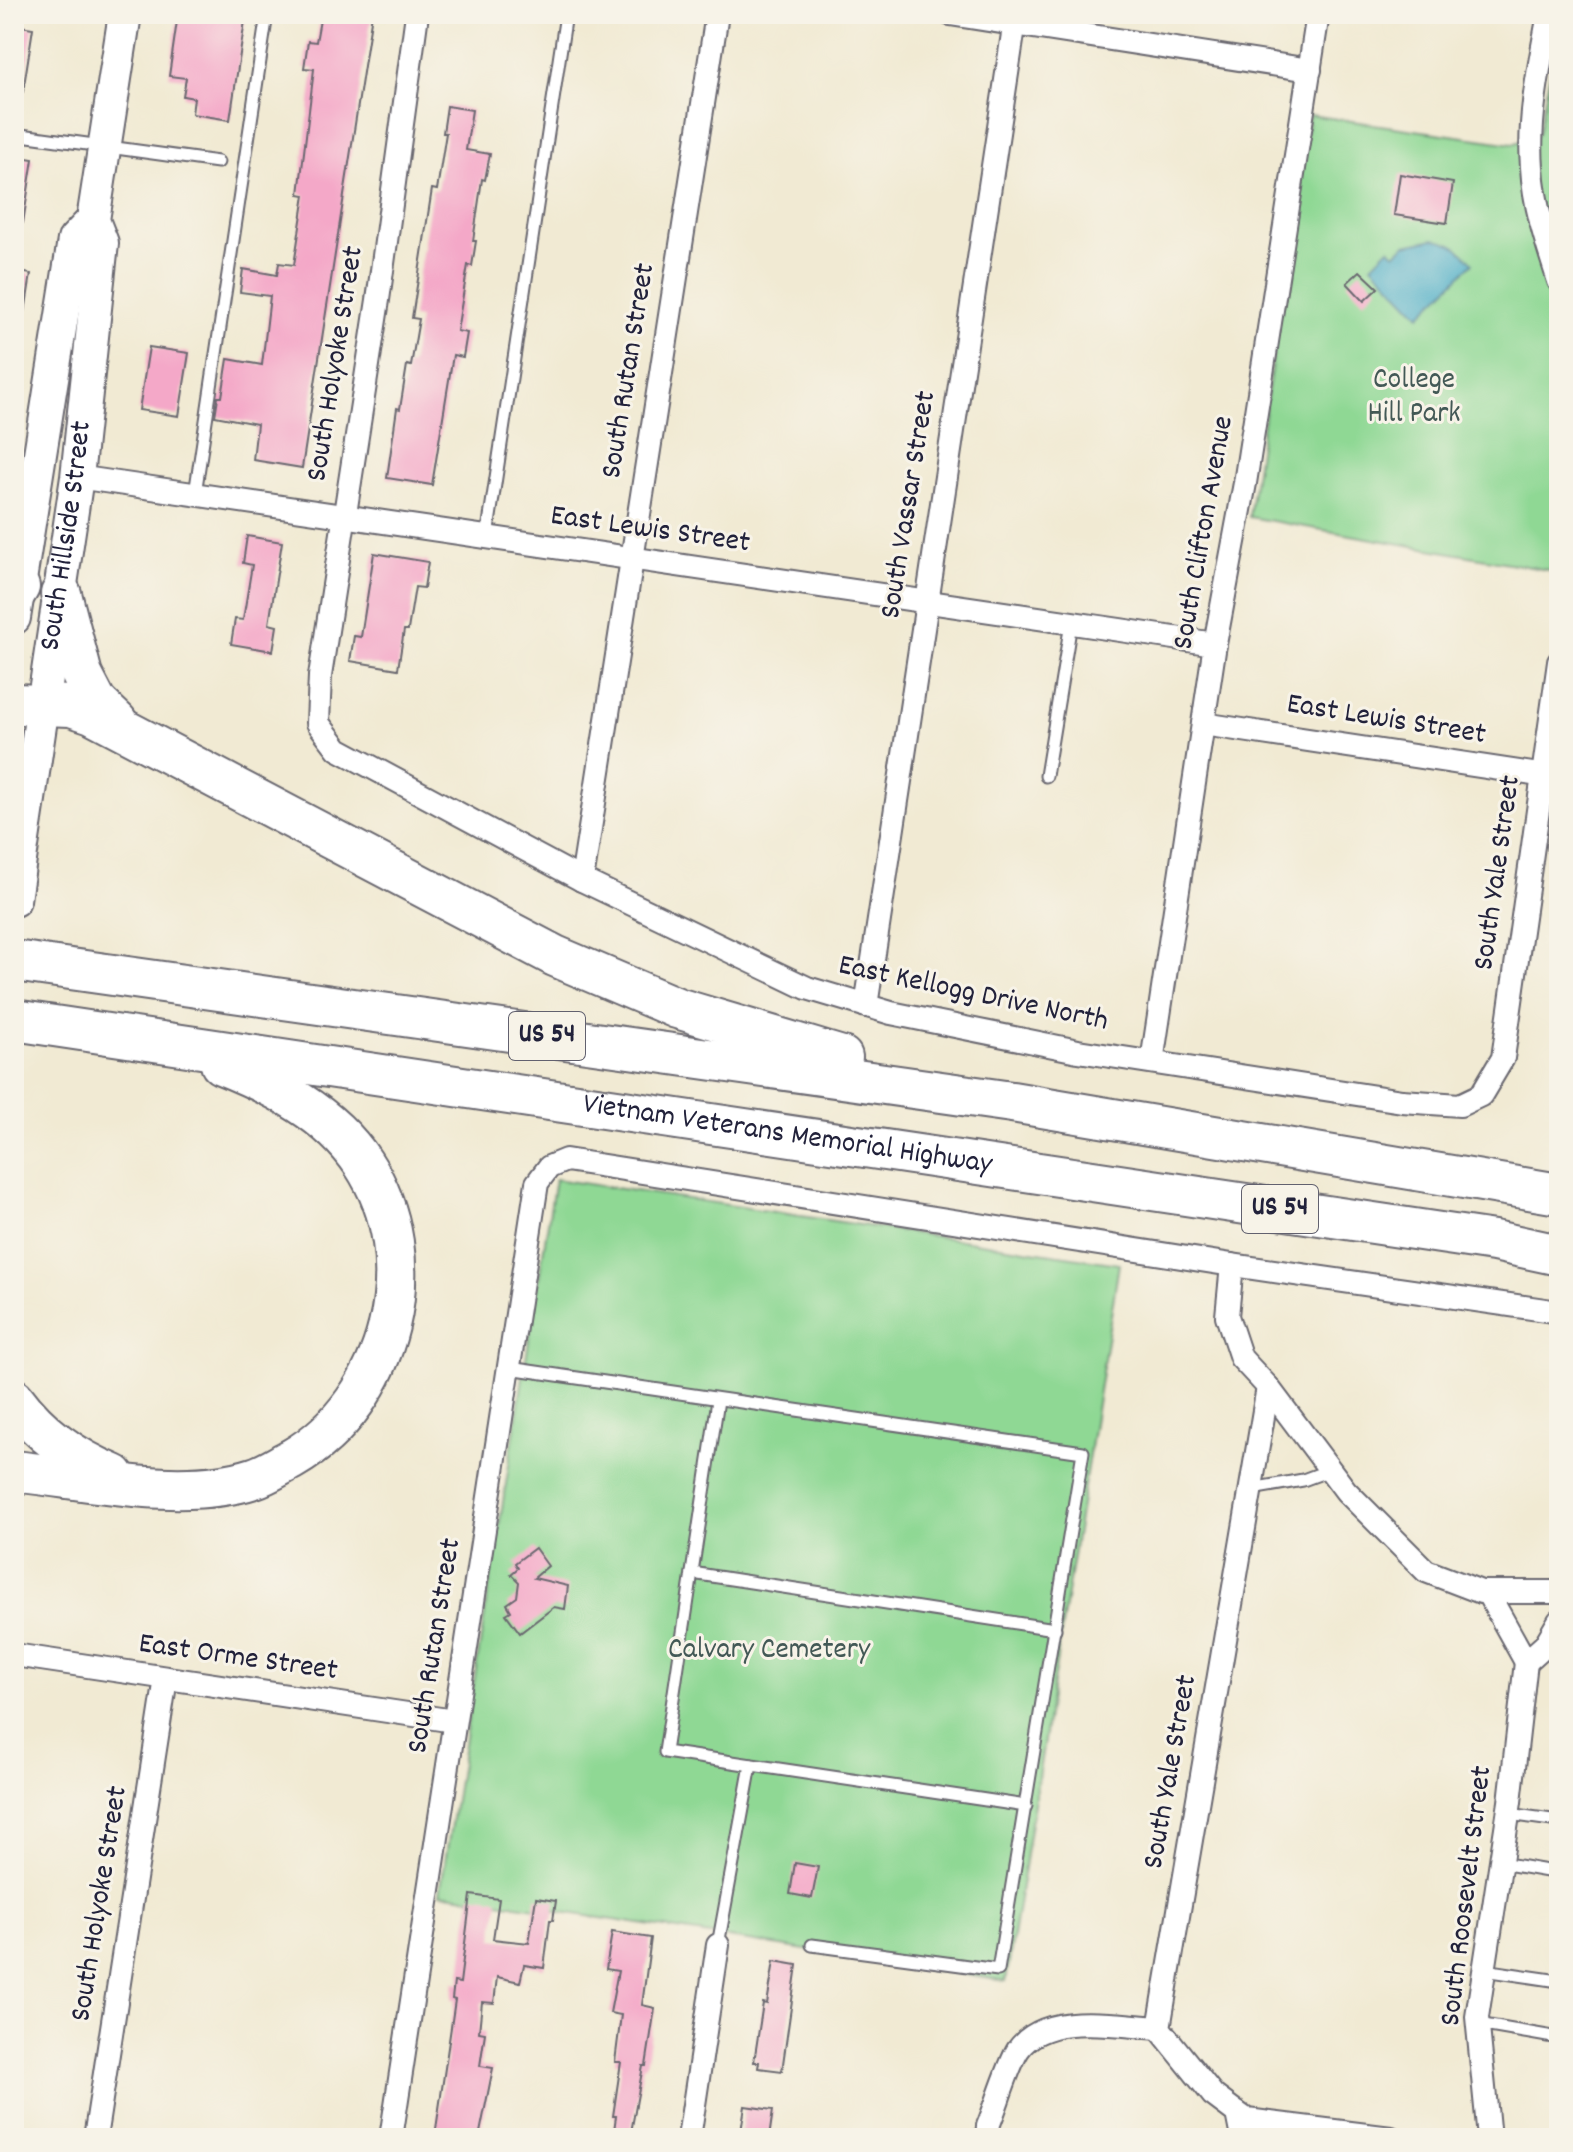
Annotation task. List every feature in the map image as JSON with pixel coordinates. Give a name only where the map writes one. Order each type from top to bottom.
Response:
[{"type":"highway","points":[[61,594],[82,675],[96,702],[123,727]]},
{"type":"highway","points":[[28,705],[71,706],[123,727],[555,956],[664,1003],[810,1049],[1012,1102]]},
{"type":"highway","name":"Vietnam Veterans Memorial Highway","points":[[14,961],[1012,1102],[1559,1194]]},
{"type":"highway","name":"Vietnam Veterans Memorial Highway","points":[[14,1020],[1448,1234],[1559,1255]]},
{"type":"highway","points":[[14,1471],[148,1486],[201,1488],[258,1477],[323,1437],[355,1401],[373,1373],[384,1346],[395,1291],[392,1242],[385,1212],[363,1163],[341,1136],[286,1093],[175,1046]]},
{"type":"highway","points":[[14,1399],[40,1429],[68,1451],[106,1471],[148,1486]]},
{"type":"main road","name":"South Hillside Street","points":[[14,900],[28,705],[61,594],[102,243],[93,220],[125,14]]},
{"type":"main road","name":"South Hillside Street","points":[[16,600],[24,485],[74,240],[93,220]]},
{"type":"street","name":"South Holyoke Street","points":[[318,723],[320,676],[378,300],[417,14]]},
{"type":"street","name":"South Rutan Street","points":[[582,880],[717,14]]},
{"type":"street","points":[[950,14],[1015,19],[1310,70]]},
{"type":"street","name":"South Clifton Avenue","points":[[1152,1062],[1215,644],[1245,483],[1318,14]]},
{"type":"street","points":[[1549,14],[1534,109],[1532,167],[1544,237],[1559,281]]},
{"type":"street","name":"South Vassar Street","points":[[866,1006],[1015,19]]},
{"type":"street","name":"East Lewis Street","points":[[77,477],[1215,644]]},
{"type":"street","name":"South Yale Street","points":[[1485,1088],[1503,1058],[1551,777],[1559,662]]},
{"type":"street","name":"East Kellogg Drive North","points":[[318,723],[338,749],[582,880],[807,988],[891,1013],[1078,1051],[1402,1101],[1460,1105],[1481,1095],[1485,1088]]},
{"type":"street","name":"East Lewis Street","points":[[1203,724],[1551,777]]},
{"type":"street","name":"South Rutan Street","points":[[391,2138],[537,1183],[549,1167],[566,1160],[1232,1265]]},
{"type":"street","points":[[1559,1312],[1232,1265],[1227,1316],[1241,1358],[1268,1387],[1346,1491],[1426,1571],[1487,1592],[1559,1592]]},
{"type":"street","name":"South Yale Street","points":[[1159,2028],[1268,1387]]},
{"type":"street","points":[[1487,1592],[1526,1662],[1545,1645],[1559,1621]]},
{"type":"street","name":"East Orme Street","points":[[14,1655],[454,1721]]},
{"type":"street","name":"South Roosevelt Street","points":[[1489,2138],[1478,2024],[1509,1814],[1526,1662]]},
{"type":"street","name":"South Holyoke Street","points":[[95,2138],[166,1678]]},
{"type":"street","points":[[689,2138],[718,1945]]},
{"type":"street","points":[[987,2138],[988,2126],[1018,2050],[1037,2034],[1068,2022],[1159,2028],[1213,2095],[1247,2120],[1391,2138]]},
{"type":"street","points":[[1237,2113],[1242,2138]]},
{"type":"lane","points":[[195,494],[267,14]]},
{"type":"lane","points":[[487,537],[566,14]]},
{"type":"lane","points":[[14,134],[218,162]]},
{"type":"lane","points":[[1046,776],[1071,623]]},
{"type":"lane","points":[[509,1368],[1083,1452],[998,1970],[812,1945]]},
{"type":"lane","points":[[718,1400],[665,1752],[1026,1806]]},
{"type":"lane","points":[[1251,1489],[1303,1480],[1330,1470]]},
{"type":"lane","points":[[692,1573],[1055,1629]]},
{"type":"lane","points":[[718,1945],[751,1765]]},
{"type":"lane","points":[[1509,1814],[1559,1821]]},
{"type":"lane","points":[[1501,1863],[1559,1873]]},
{"type":"lane","points":[[1484,1970],[1559,1981]]},
{"type":"lane","points":[[1478,2024],[1559,2038]]},
{"type":"green space","name":"College Hill Park","points":[[1559,27],[1559,572],[1249,517],[1309,115],[1513,144],[1538,134]]},
{"type":"green space","name":"Calvary Cemetery","points":[[555,1179],[1119,1264],[1006,1981],[440,1893]]},
{"type":"water","points":[[1434,239],[1456,246],[1473,263],[1420,315],[1372,265],[1389,248],[1395,254],[1405,245]]},
{"type":"building","points":[[178,14],[246,14],[230,120],[192,114],[194,98],[183,96],[186,78],[169,76]]},
{"type":"building","points":[[321,14],[372,14],[302,468],[253,460],[257,424],[215,416],[218,397],[222,397],[228,359],[262,365],[270,296],[240,292],[243,269],[277,275],[279,263],[294,265],[305,195],[299,194],[314,69],[304,68],[308,41],[316,42]]},
{"type":"building","points":[[14,25],[33,28],[23,92],[14,91]]},
{"type":"building","points":[[447,106],[472,110],[466,150],[490,154],[485,180],[482,179],[472,266],[468,265],[457,331],[467,333],[463,357],[453,355],[432,485],[387,478],[397,408],[400,409],[407,365],[411,366],[419,319],[412,318],[432,189],[437,190]]},
{"type":"building","points":[[14,156],[33,159],[23,223],[14,222]]},
{"type":"building","points":[[1400,174],[1453,183],[1447,223],[1394,215]]},
{"type":"building","points":[[14,271],[31,274],[23,325],[14,325]]},
{"type":"building","points":[[1360,271],[1378,288],[1364,301],[1347,283]]},
{"type":"building","points":[[149,347],[189,353],[179,416],[139,410]]},
{"type":"building","points":[[247,536],[282,542],[269,624],[277,626],[273,651],[231,644],[235,619],[243,620],[252,565],[243,563]]},
{"type":"building","points":[[374,553],[428,562],[424,588],[415,587],[398,669],[350,661],[354,636],[361,637]]},
{"type":"building","points":[[535,1548],[548,1566],[534,1578],[568,1586],[565,1609],[554,1607],[520,1633],[506,1614],[511,1611],[507,1604],[517,1597],[519,1582],[511,1574],[518,1568],[515,1563]]},
{"type":"building","points":[[795,1863],[818,1867],[812,1898],[790,1894]]},
{"type":"building","points":[[471,1895],[499,1899],[493,1939],[529,1943],[536,1898],[556,1901],[553,1920],[550,1920],[544,1968],[524,1965],[520,1982],[497,1977],[494,2003],[482,2002],[479,2032],[485,2033],[480,2066],[493,2068],[479,2138],[450,2138],[435,2136],[455,2000],[452,1999],[454,1982],[460,1983]]},
{"type":"building","points":[[612,1932],[651,1938],[642,2005],[655,2008],[630,2138],[613,2138],[621,2062],[615,2062],[621,2015],[610,2013],[618,1971],[606,1969]]},
{"type":"building","points":[[774,1961],[797,1965],[782,2071],[758,2068],[759,2062],[754,2062],[763,2003],[767,2004]]},
{"type":"building","points":[[745,2106],[773,2110],[769,2138],[740,2138]]}]
